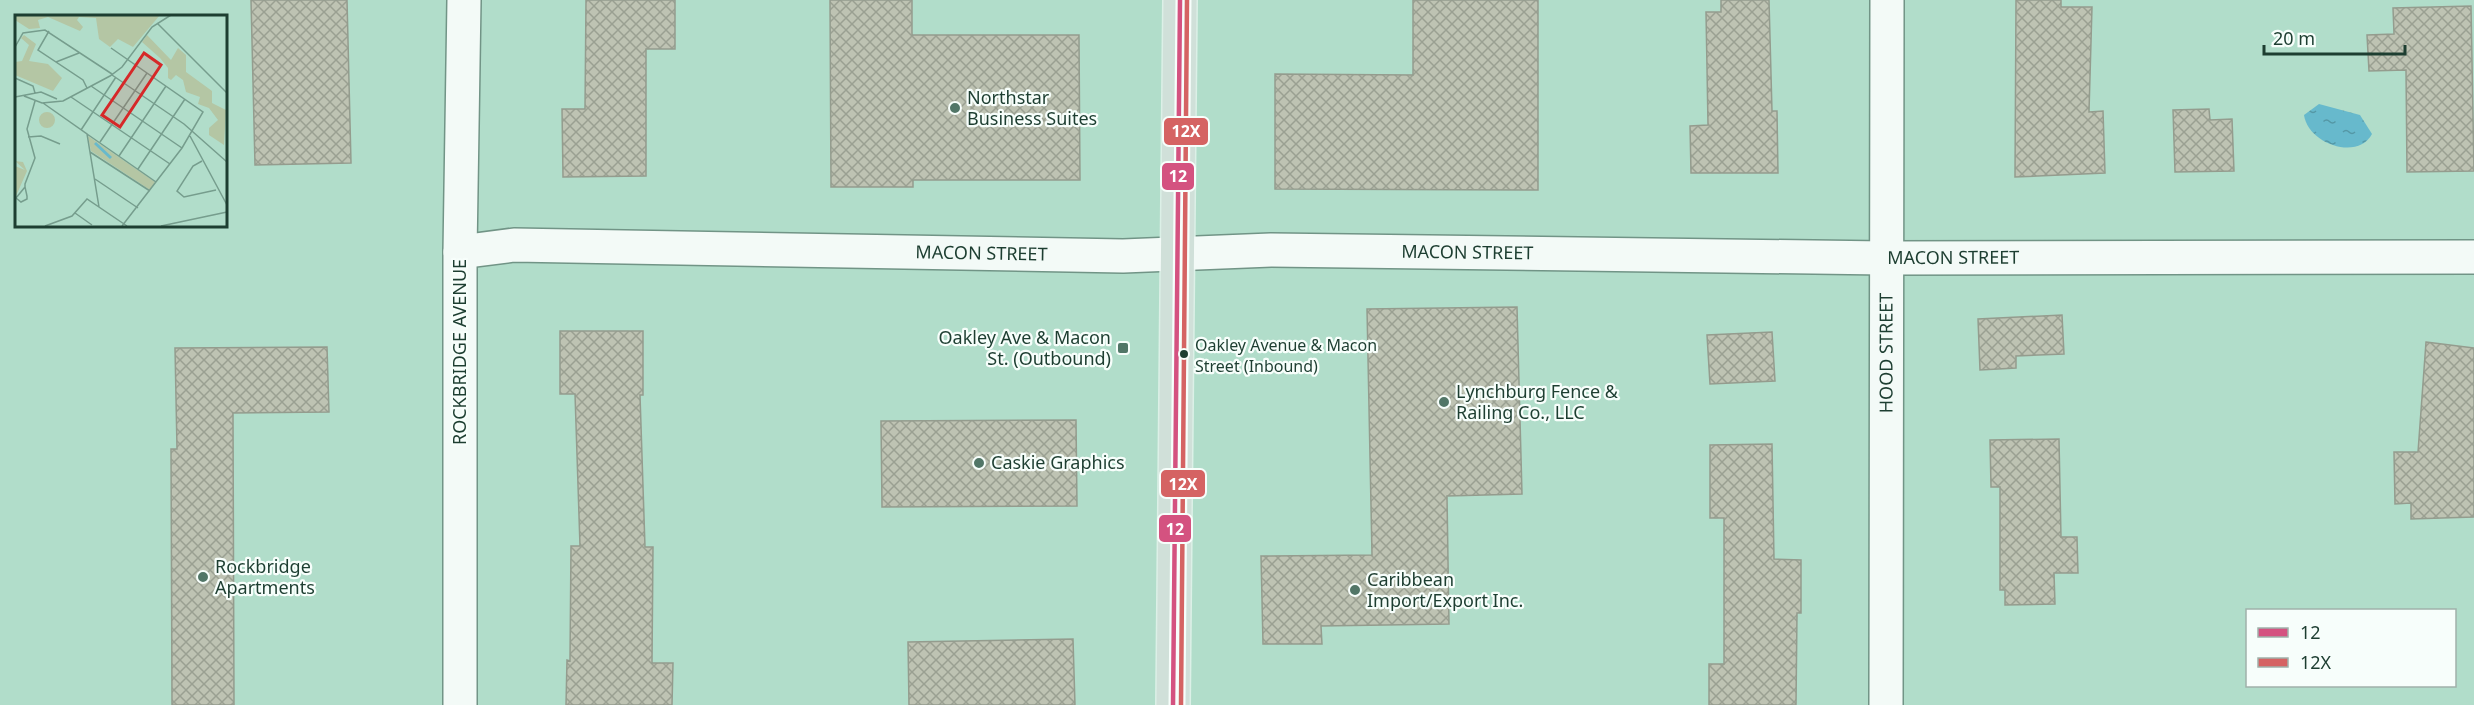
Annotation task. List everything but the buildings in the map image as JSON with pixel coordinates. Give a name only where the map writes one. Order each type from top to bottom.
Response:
[{"type":"main road","points":[[1173,705],[1180,0]]},
{"type":"street","name":"ROCKBRIDGE AVENUE","points":[[460,705],[460,252],[464,0]]},
{"type":"street","name":"HOOD STREET","points":[[1886,705],[1887,0]]},
{"type":"street","name":"MACON STREET","points":[[460,252],[514,245],[1123,256],[1290,250],[1885,258],[2474,257]]},
{"type":"water","points":[[2319,104],[2360,115],[2372,134],[2365,142],[2345,148],[2324,141],[2307,125],[2304,115]]},
{"type":"transit line","name":"12","points":[[1173,705],[1180,0]]},
{"type":"transit line","name":"12X","points":[[1181,705],[1187,0]]},
{"type":"place","name":"Northstar Business Suites","points":[[955,108]]},
{"type":"place","name":"Oakley Ave & Macon St. (Outbound)","points":[[1123,348]]},
{"type":"place","name":"Oakley Avenue & Macon Street (Inbound)","points":[[1184,354]]},
{"type":"place","name":"Lynchburg Fence & Railing Co., LLC","points":[[1444,402]]},
{"type":"place","name":"Caskie Graphics","points":[[979,463]]},
{"type":"place","name":"Rockbridge Apartments","points":[[203,577]]},
{"type":"place","name":"Caribbean Import/Export Inc.","points":[[1355,590]]}]
